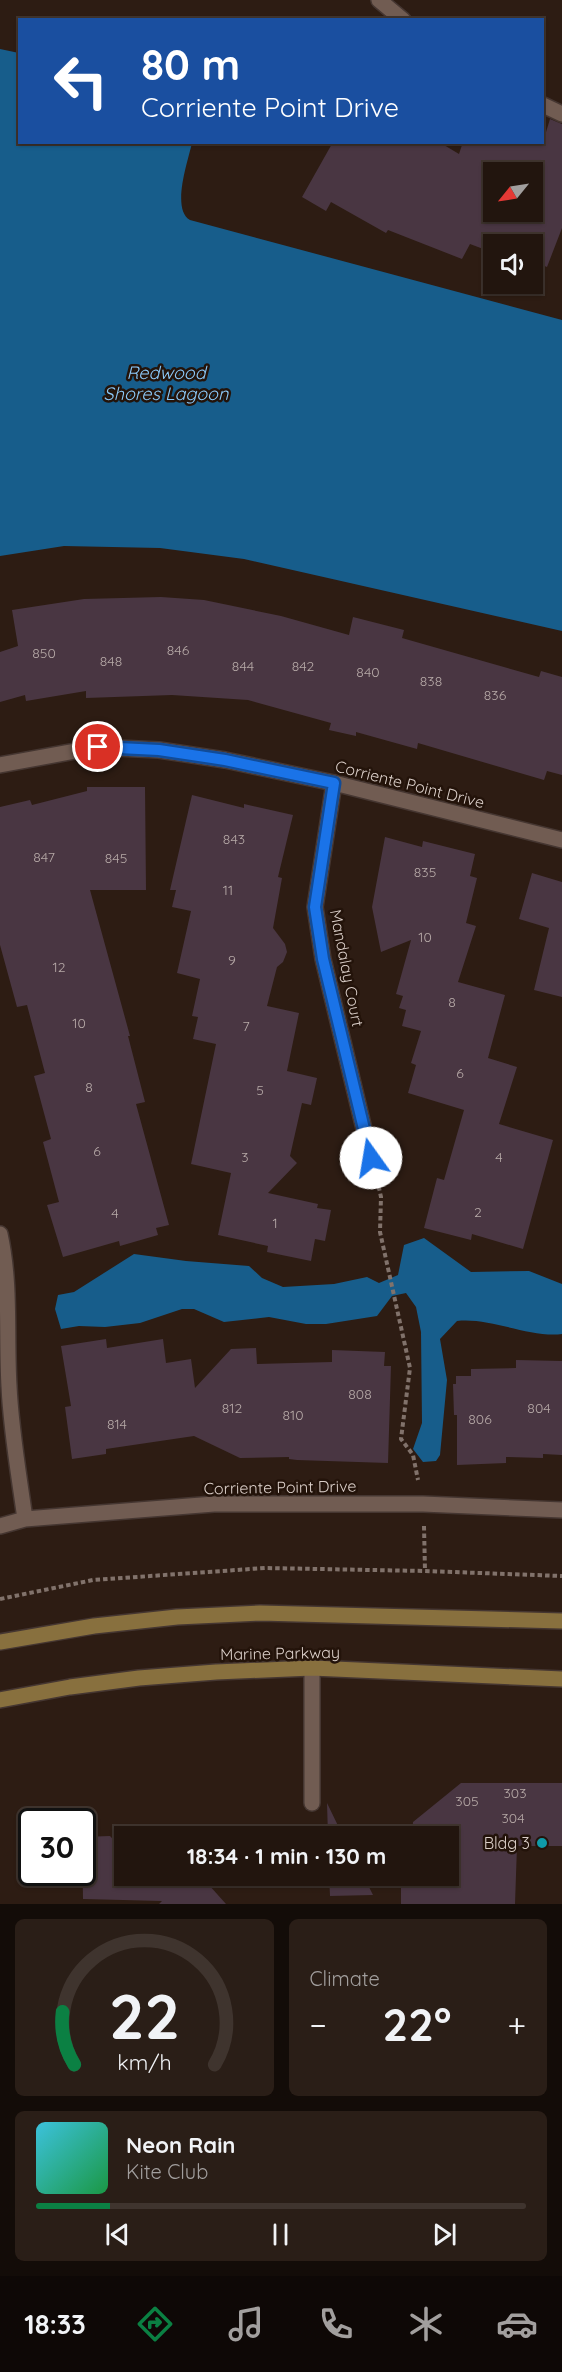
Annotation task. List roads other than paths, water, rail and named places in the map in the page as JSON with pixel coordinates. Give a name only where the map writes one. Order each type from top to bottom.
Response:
[{"type":"main road","points":[[0,1642],[94,1626],[177,1617],[260,1613],[562,1620]]},
{"type":"main road","name":"Marine Parkway","points":[[0,1700],[70,1687],[139,1678],[312,1668],[562,1678]]},
{"type":"street","points":[[380,0],[401,18]]},
{"type":"street","points":[[544,105],[562,114]]},
{"type":"street","name":"Corriente Point Drive","points":[[0,765],[98,747],[138,749],[225,760],[334,783],[562,840]]},
{"type":"street","name":"Mandalay Court","points":[[334,783],[315,907],[323,959],[371,1158]]},
{"type":"street","points":[[0,1234],[9,1297],[9,1386],[13,1441],[26,1519]]},
{"type":"street","name":"Corriente Point Drive","points":[[0,1526],[26,1519],[214,1504],[423,1504],[562,1510]]},
{"type":"street","points":[[312,1668],[312,1803]]},
{"type":"water","name":"Redwood Shores Lagoon","points":[[0,49],[18,53],[18,144],[192,144],[181,196],[184,214],[190,220],[562,320],[562,631],[244,559],[160,548],[64,546],[0,556]]},
{"type":"water","points":[[424,1238],[471,1272],[529,1271],[562,1284],[562,1334],[537,1333],[482,1322],[457,1321],[440,1339],[447,1380],[440,1455],[436,1461],[423,1462],[413,1449],[422,1423],[421,1332],[416,1307],[406,1293],[392,1296],[377,1316],[326,1324],[306,1324],[269,1317],[224,1322],[194,1309],[182,1309],[140,1323],[61,1329],[55,1309],[58,1295],[74,1292],[134,1254],[249,1266],[262,1278],[283,1287],[334,1284],[367,1277],[379,1283],[398,1275],[404,1245]]},
{"type":"place","name":"Bldg 3","points":[[542,1843]]}]
